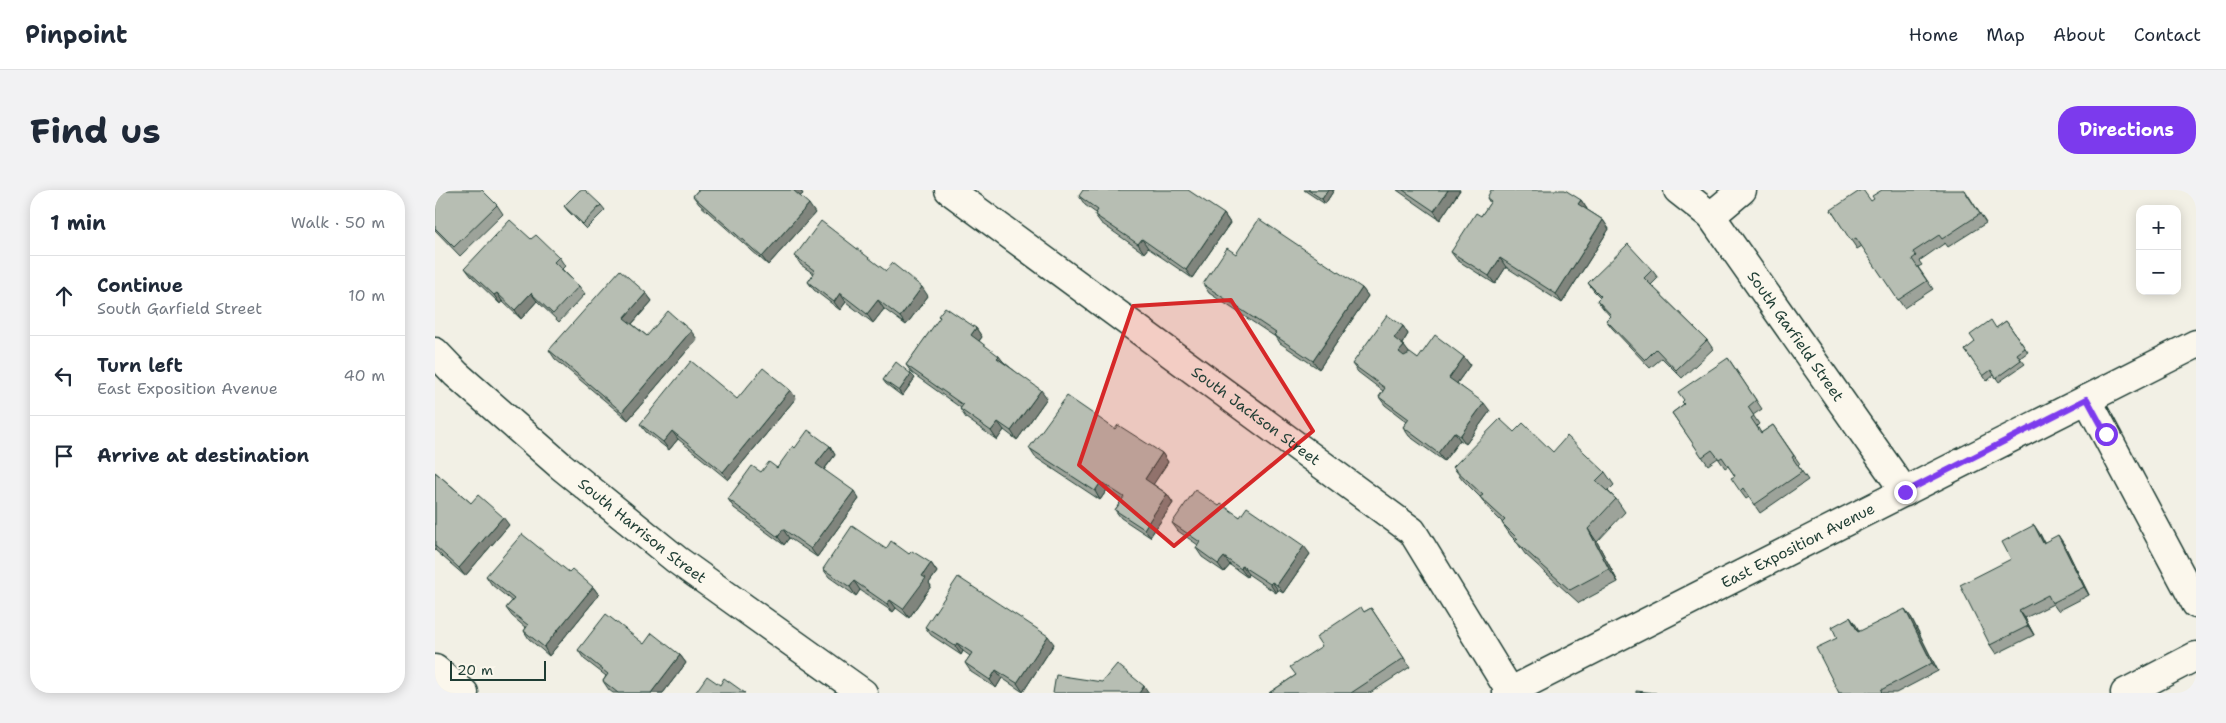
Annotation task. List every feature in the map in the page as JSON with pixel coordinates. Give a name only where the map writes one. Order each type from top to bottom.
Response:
[{"type":"street","name":"South Jackson Street","points":[[949,190],[1412,531],[1510,692]]},
{"type":"street","name":"South Garfield Street","points":[[1678,190],[1711,216],[1905,492]]},
{"type":"street","points":[[1711,216],[1742,190]]},
{"type":"street","name":"East Exposition Avenue","points":[[1510,692],[2196,344]]},
{"type":"street","name":"South Harrison Street","points":[[435,352],[456,374],[561,466],[677,560],[863,693]]},
{"type":"street","points":[[2087,399],[2196,604]]},
{"type":"street","points":[[2125,693],[2196,656]]},
{"type":"street","points":[[435,669],[464,693]]},
{"type":"highlighted area","points":[[1231,300],[1313,431],[1174,546],[1079,465],[1133,306]]},
{"type":"building","points":[[435,190],[482,190],[497,205],[454,247],[435,228]]},
{"type":"building","points":[[580,190],[585,190],[601,205],[583,224],[564,206]]},
{"type":"building","points":[[698,190],[793,190],[809,204],[762,257],[693,196]]},
{"type":"building","points":[[1083,190],[1188,190],[1224,214],[1186,270],[1142,239],[1138,244],[1095,215],[1098,210],[1079,196]]},
{"type":"building","points":[[1308,190],[1328,190],[1322,199]]},
{"type":"building","points":[[1403,190],[1448,190],[1434,211]]},
{"type":"building","points":[[1491,190],[1565,190],[1581,200],[1578,204],[1603,220],[1556,294],[1500,258],[1489,276],[1451,252],[1476,213],[1481,216],[1491,201],[1487,198]]},
{"type":"building","points":[[1861,190],[1871,201],[1874,199],[1872,196],[1882,190],[1964,190],[1980,214],[1942,239],[1939,235],[1913,252],[1916,256],[1912,259],[1927,281],[1898,300],[1856,238],[1851,241],[1831,210]]},
{"type":"building","points":[[1259,219],[1362,288],[1313,361],[1274,335],[1276,333],[1203,284],[1227,248],[1236,254]]},
{"type":"building","points":[[510,220],[531,239],[536,235],[559,257],[554,262],[579,286],[553,314],[531,293],[515,310],[497,293],[494,295],[465,268]]},
{"type":"building","points":[[821,221],[886,271],[892,263],[922,287],[900,317],[878,300],[867,314],[840,293],[834,302],[808,282],[815,271],[795,256]]},
{"type":"building","points":[[1628,244],[1652,270],[1644,278],[1707,340],[1676,370],[1656,349],[1645,360],[1606,320],[1611,315],[1597,300],[1601,296],[1588,283]]},
{"type":"building","points":[[620,270],[646,293],[624,318],[647,336],[668,311],[691,331],[622,412],[549,350]]},
{"type":"building","points":[[945,307],[976,328],[971,335],[999,356],[997,358],[1041,390],[1011,431],[998,422],[991,431],[960,409],[963,405],[906,365]]},
{"type":"building","points":[[1387,315],[1403,326],[1394,338],[1404,346],[1399,352],[1404,356],[1410,353],[1418,359],[1435,335],[1464,357],[1449,378],[1484,403],[1460,436],[1454,432],[1438,453],[1403,427],[1409,419],[1379,397],[1385,388],[1352,364]]},
{"type":"building","points":[[1991,320],[1996,328],[2006,321],[2025,348],[2017,354],[2021,360],[1996,378],[1991,370],[1983,376],[1965,350],[1975,342],[1970,335]]},
{"type":"building","points":[[1728,358],[1756,400],[1748,407],[1754,416],[1751,418],[1761,433],[1773,425],[1794,456],[1792,457],[1802,472],[1754,505],[1743,488],[1740,491],[1731,478],[1735,476],[1722,457],[1719,459],[1712,450],[1702,457],[1672,413],[1684,404],[1682,402],[1684,400],[1678,392]]},
{"type":"building","points":[[691,361],[737,399],[763,368],[790,390],[723,472],[672,431],[663,442],[640,424]]},
{"type":"building","points":[[896,362],[911,374],[899,391],[883,380]]},
{"type":"building","points":[[1067,396],[1115,429],[1118,425],[1162,453],[1145,479],[1167,494],[1144,529],[1115,510],[1124,497],[1101,482],[1095,491],[1029,448]]},
{"type":"building","points":[[1500,419],[1514,432],[1523,423],[1553,452],[1567,436],[1605,472],[1596,481],[1616,499],[1588,529],[1609,569],[1570,590],[1515,541],[1518,539],[1502,523],[1505,520],[1480,497],[1483,495],[1453,467]]},
{"type":"building","points":[[808,430],[830,446],[816,464],[854,491],[811,549],[783,529],[778,537],[728,499],[752,466],[761,472],[769,462],[777,468],[793,446],[795,448]]},
{"type":"building","points":[[435,472],[471,503],[478,495],[503,517],[459,568],[435,546]]},
{"type":"building","points":[[1195,490],[1240,517],[1247,507],[1304,546],[1277,585],[1272,582],[1270,584],[1242,566],[1241,569],[1224,557],[1218,564],[1196,548],[1200,542],[1172,523]]},
{"type":"building","points":[[2034,525],[2043,543],[2058,535],[2084,587],[2052,603],[2048,595],[2019,610],[2028,626],[1990,645],[1960,585],[2011,559],[2002,542]]},
{"type":"building","points":[[852,526],[886,549],[891,541],[909,554],[912,551],[931,563],[922,576],[926,578],[903,609],[890,600],[887,604],[854,581],[850,587],[823,569]]},
{"type":"building","points":[[522,534],[569,572],[572,569],[593,587],[544,647],[524,631],[528,625],[506,608],[514,599],[486,576]]},
{"type":"building","points":[[958,577],[1048,636],[1017,683],[996,670],[990,680],[965,663],[972,653],[957,643],[955,646],[925,627]]},
{"type":"building","points":[[1361,607],[1364,612],[1371,608],[1404,658],[1351,693],[1269,693],[1296,675],[1290,667],[1322,646],[1316,637]]},
{"type":"building","points":[[1905,609],[1932,663],[1881,690],[1882,693],[1839,693],[1816,648],[1837,638],[1832,627],[1850,617],[1858,632]]},
{"type":"building","points":[[606,614],[644,644],[652,633],[680,655],[651,693],[618,693],[603,681],[608,674],[578,650]]},
{"type":"building","points":[[1117,664],[1144,686],[1139,693],[1053,693],[1056,675],[1102,682]]},
{"type":"building","points":[[707,676],[720,685],[724,678],[745,693],[695,693]]},
{"type":"building","points":[[1636,691],[1656,693],[1636,693]]},
{"type":"route","points":[[1905,492],[2087,399],[2106,434]]}]
